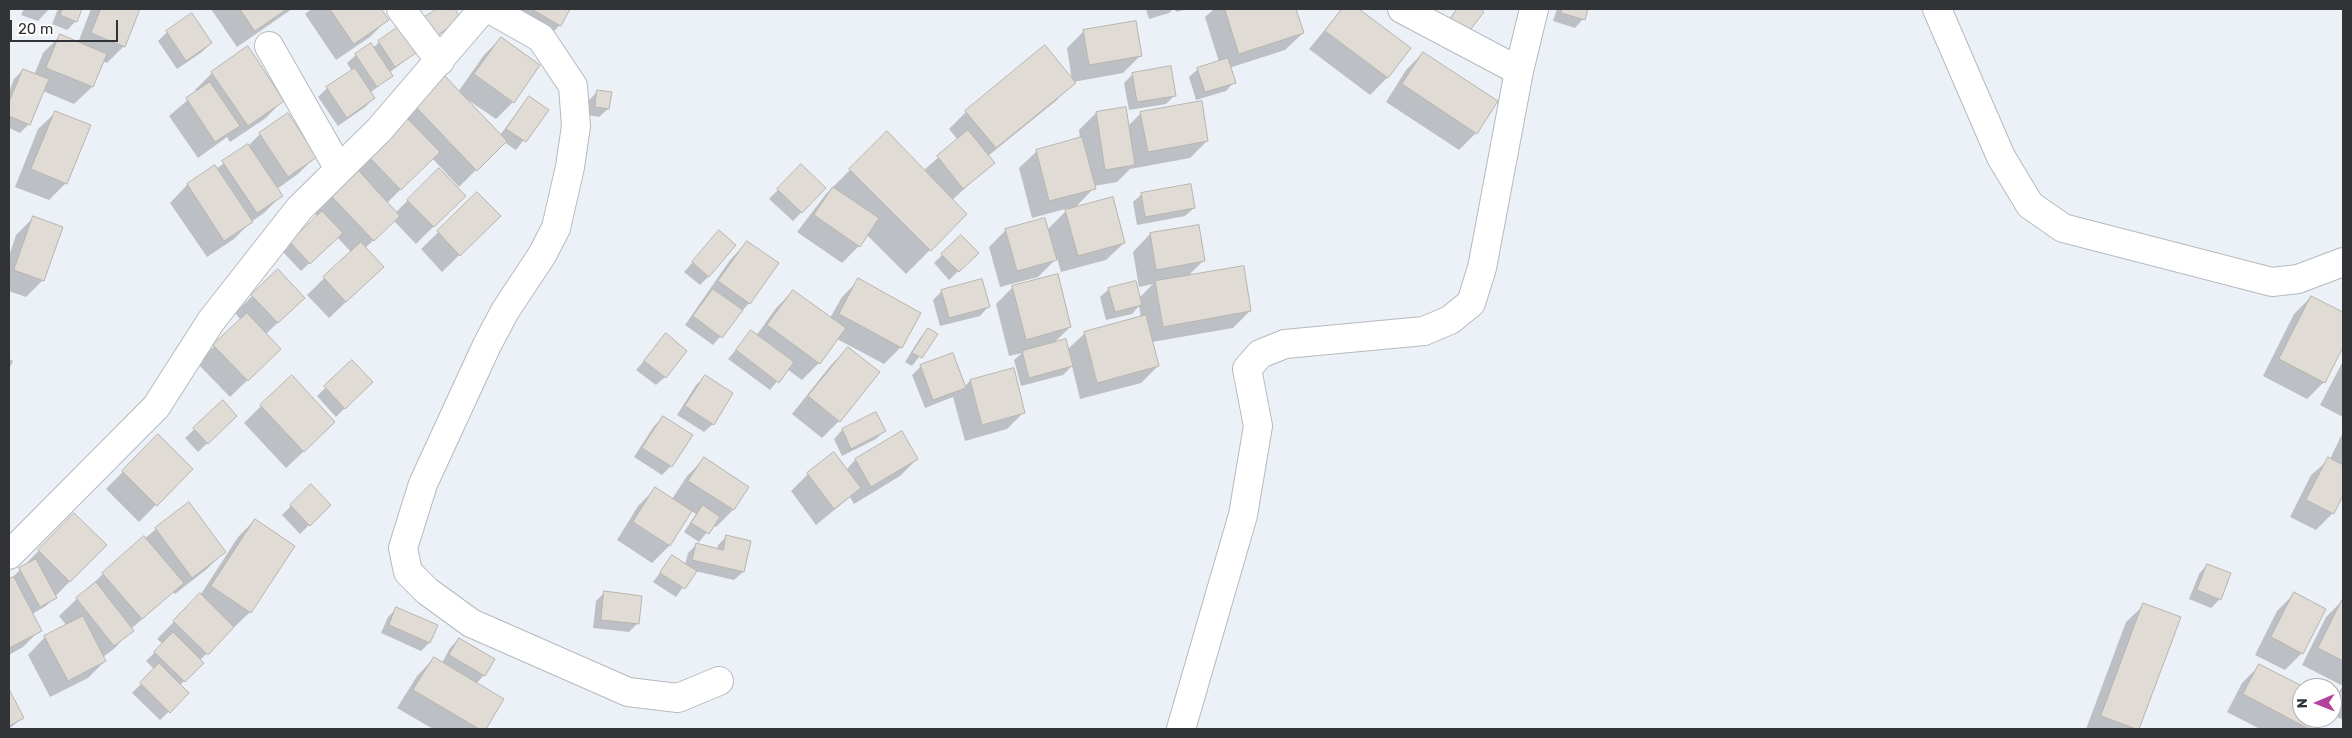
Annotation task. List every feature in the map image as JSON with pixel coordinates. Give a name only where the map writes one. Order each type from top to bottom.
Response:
[{"type":"street","points":[[401,9],[440,61]]},
{"type":"street","points":[[9,555],[156,407],[211,321],[299,209],[380,130],[483,9]]},
{"type":"street","points":[[490,9],[541,38],[572,86],[576,126],[570,167],[556,228],[542,255],[505,311],[487,345],[423,484],[403,548],[408,572],[426,591],[471,622],[628,692],[678,698],[719,681]]},
{"type":"street","points":[[1402,9],[1519,71]]},
{"type":"street","points":[[1181,729],[1243,515],[1258,426],[1247,368],[1260,354],[1285,344],[1424,331],[1450,320],[1471,303],[1482,268],[1519,71],[1534,9]]},
{"type":"street","points":[[1937,9],[2001,157],[2030,205],[2063,228],[2272,282],[2298,279],[2343,262]]},
{"type":"street","points":[[269,46],[339,169]]},
{"type":"building","points":[[63,9],[82,9],[77,22],[60,15]]},
{"type":"building","points":[[101,9],[140,9],[125,47],[91,33]]},
{"type":"building","points":[[240,9],[287,9],[255,31]]},
{"type":"building","points":[[330,9],[381,9],[389,20],[354,44]]},
{"type":"building","points":[[437,9],[455,9],[461,19],[435,37],[423,18]]},
{"type":"building","points":[[532,9],[570,9],[561,26]]},
{"type":"building","points":[[1225,9],[1296,9],[1304,33],[1239,54]]},
{"type":"building","points":[[1342,9],[1359,9],[1411,48],[1388,78],[1325,31]]},
{"type":"building","points":[[1457,9],[1481,9],[1484,12],[1467,34],[1449,21]]},
{"type":"building","points":[[1562,9],[1588,9],[1585,20],[1561,13]]},
{"type":"building","points":[[192,13],[212,43],[186,61],[166,31]]},
{"type":"building","points":[[1136,21],[1142,56],[1089,65],[1083,30]]},
{"type":"building","points":[[401,25],[419,51],[395,67],[378,41]]},
{"type":"building","points":[[60,34],[107,54],[93,87],[46,68]]},
{"type":"building","points":[[501,37],[540,65],[514,103],[474,74]]},
{"type":"building","points":[[371,43],[393,76],[377,87],[355,54]]},
{"type":"building","points":[[1045,45],[1076,83],[996,148],[965,111]]},
{"type":"building","points":[[248,46],[284,101],[248,126],[211,72]]},
{"type":"building","points":[[1423,52],[1498,101],[1477,134],[1402,84]]},
{"type":"building","points":[[1228,58],[1236,83],[1205,92],[1197,68]]},
{"type":"building","points":[[1171,66],[1176,96],[1137,102],[1132,73]]},
{"type":"building","points":[[355,68],[375,98],[347,118],[326,87]]},
{"type":"building","points":[[23,69],[49,79],[30,125],[9,116],[9,102]]},
{"type":"building","points":[[443,74],[507,141],[477,171],[413,104]]},
{"type":"building","points":[[210,82],[240,126],[215,142],[186,98]]},
{"type":"building","points":[[597,90],[612,92],[609,109],[595,107]]},
{"type":"building","points":[[529,96],[549,110],[526,142],[506,129]]},
{"type":"building","points":[[1202,101],[1208,141],[1148,152],[1140,112]]},
{"type":"building","points":[[1126,107],[1135,165],[1105,170],[1096,112]]},
{"type":"building","points":[[55,111],[91,125],[67,184],[31,169]]},
{"type":"building","points":[[288,113],[317,157],[288,177],[259,133]]},
{"type":"building","points":[[406,117],[440,152],[401,190],[367,155]]},
{"type":"building","points":[[968,130],[995,163],[963,189],[937,156]]},
{"type":"building","points":[[887,131],[967,214],[931,251],[849,169]]},
{"type":"building","points":[[1082,137],[1096,189],[1049,201],[1036,150]]},
{"type":"building","points":[[248,144],[283,196],[257,213],[222,161]]},
{"type":"building","points":[[801,164],[826,188],[802,213],[777,189]]},
{"type":"building","points":[[215,165],[253,222],[224,241],[187,184]]},
{"type":"building","points":[[439,168],[466,196],[434,227],[407,200]]},
{"type":"building","points":[[358,170],[400,216],[374,241],[331,196]]},
{"type":"building","points":[[1191,184],[1195,208],[1145,217],[1141,193]]},
{"type":"building","points":[[833,187],[879,218],[860,247],[814,215]]},
{"type":"building","points":[[477,192],[501,216],[460,256],[437,231]]},
{"type":"building","points":[[1113,197],[1125,243],[1078,256],[1065,210]]},
{"type":"building","points":[[322,211],[343,233],[310,264],[290,242]]},
{"type":"building","points":[[33,216],[63,227],[44,281],[14,270]]},
{"type":"building","points":[[1045,218],[1057,260],[1017,271],[1005,229]]},
{"type":"building","points":[[1199,225],[1205,261],[1156,270],[1150,233]]},
{"type":"building","points":[[719,230],[736,245],[709,277],[692,262]]},
{"type":"building","points":[[961,235],[979,253],[959,272],[941,254]]},
{"type":"building","points":[[747,241],[779,263],[750,304],[718,281]]},
{"type":"building","points":[[361,242],[384,267],[346,302],[323,277]]},
{"type":"building","points":[[1244,266],[1251,311],[1163,327],[1155,281]]},
{"type":"building","points":[[278,269],[305,298],[278,323],[251,295]]},
{"type":"building","points":[[1058,274],[1071,327],[1026,340],[1012,286]]},
{"type":"building","points":[[858,278],[921,313],[902,348],[839,314]]},
{"type":"building","points":[[982,279],[990,307],[949,318],[941,290]]},
{"type":"building","points":[[1136,281],[1142,305],[1115,312],[1108,288]]},
{"type":"building","points":[[713,289],[743,310],[722,338],[693,316]]},
{"type":"building","points":[[793,290],[846,328],[820,364],[767,325]]},
{"type":"building","points":[[2311,296],[2343,312],[2343,347],[2325,383],[2279,359]]},
{"type":"building","points":[[247,313],[281,349],[248,381],[213,345]]},
{"type":"building","points":[[1146,315],[1159,366],[1097,383],[1084,332]]},
{"type":"building","points":[[928,328],[938,334],[922,358],[912,353]]},
{"type":"building","points":[[751,330],[794,362],[779,383],[736,350]]},
{"type":"building","points":[[666,333],[687,351],[666,378],[644,361]]},
{"type":"building","points":[[1066,339],[1073,366],[1029,378],[1022,351]]},
{"type":"building","points":[[848,347],[880,372],[840,422],[808,396]]},
{"type":"building","points":[[953,353],[966,388],[933,400],[920,365]]},
{"type":"building","points":[[352,360],[373,382],[345,409],[324,386]]},
{"type":"building","points":[[1014,368],[1025,413],[982,425],[970,380]]},
{"type":"building","points":[[292,375],[335,422],[304,452],[260,405]]},
{"type":"building","points":[[705,375],[733,393],[714,425],[685,406]]},
{"type":"building","points":[[223,400],[237,416],[208,444],[193,428]]},
{"type":"building","points":[[876,412],[886,431],[851,449],[842,429]]},
{"type":"building","points":[[663,416],[693,435],[672,467],[642,448]]},
{"type":"building","points":[[902,431],[918,459],[871,487],[855,459]]},
{"type":"building","points":[[158,434],[193,469],[157,506],[122,471]]},
{"type":"building","points":[[834,452],[861,488],[834,509],[807,473]]},
{"type":"building","points":[[704,457],[749,487],[734,510],[688,481]]},
{"type":"building","points":[[2328,457],[2343,465],[2343,495],[2334,514],[2306,500]]},
{"type":"building","points":[[311,484],[331,505],[310,526],[290,505]]},
{"type":"building","points":[[655,487],[692,511],[670,546],[633,522]]},
{"type":"building","points":[[189,502],[226,552],[192,578],[155,528]]},
{"type":"building","points":[[703,505],[720,517],[709,534],[691,523]]},
{"type":"building","points":[[74,513],[107,545],[70,582],[38,550]]},
{"type":"building","points":[[255,519],[295,546],[251,613],[211,586]]},
{"type":"building","points":[[726,535],[751,541],[744,572],[692,560],[696,543],[723,550]]},
{"type":"building","points":[[144,536],[184,583],[142,619],[102,573]]},
{"type":"building","points":[[672,555],[697,571],[685,589],[660,573]]},
{"type":"building","points":[[36,559],[57,598],[40,607],[19,568]]},
{"type":"building","points":[[2207,564],[2231,573],[2221,600],[2197,590]]},
{"type":"building","points":[[14,577],[42,631],[9,648],[9,579]]},
{"type":"building","points":[[96,582],[134,631],[114,646],[76,598]]},
{"type":"building","points":[[604,591],[642,596],[639,624],[601,620]]},
{"type":"building","points":[[2294,592],[2326,609],[2303,654],[2271,637]]},
{"type":"building","points":[[200,593],[234,627],[208,655],[173,621]]},
{"type":"building","points":[[2343,598],[2343,661],[2318,648]]},
{"type":"building","points":[[2143,603],[2181,617],[2139,729],[2136,729],[2101,716]]},
{"type":"building","points":[[396,607],[438,625],[430,643],[389,625]]},
{"type":"building","points":[[83,616],[106,661],[68,681],[44,636]]},
{"type":"building","points":[[173,632],[204,663],[185,682],[154,652]]},
{"type":"building","points":[[459,638],[495,659],[485,676],[449,655]]},
{"type":"building","points":[[434,657],[504,699],[486,729],[479,729],[413,690]]},
{"type":"building","points":[[159,663],[189,693],[170,713],[140,683]]},
{"type":"building","points":[[2259,664],[2292,681],[2292,720],[2243,694]]},
{"type":"building","points":[[2343,687],[2343,707],[2342,706]]},
{"type":"building","points":[[9,689],[24,718],[9,726]]}]
